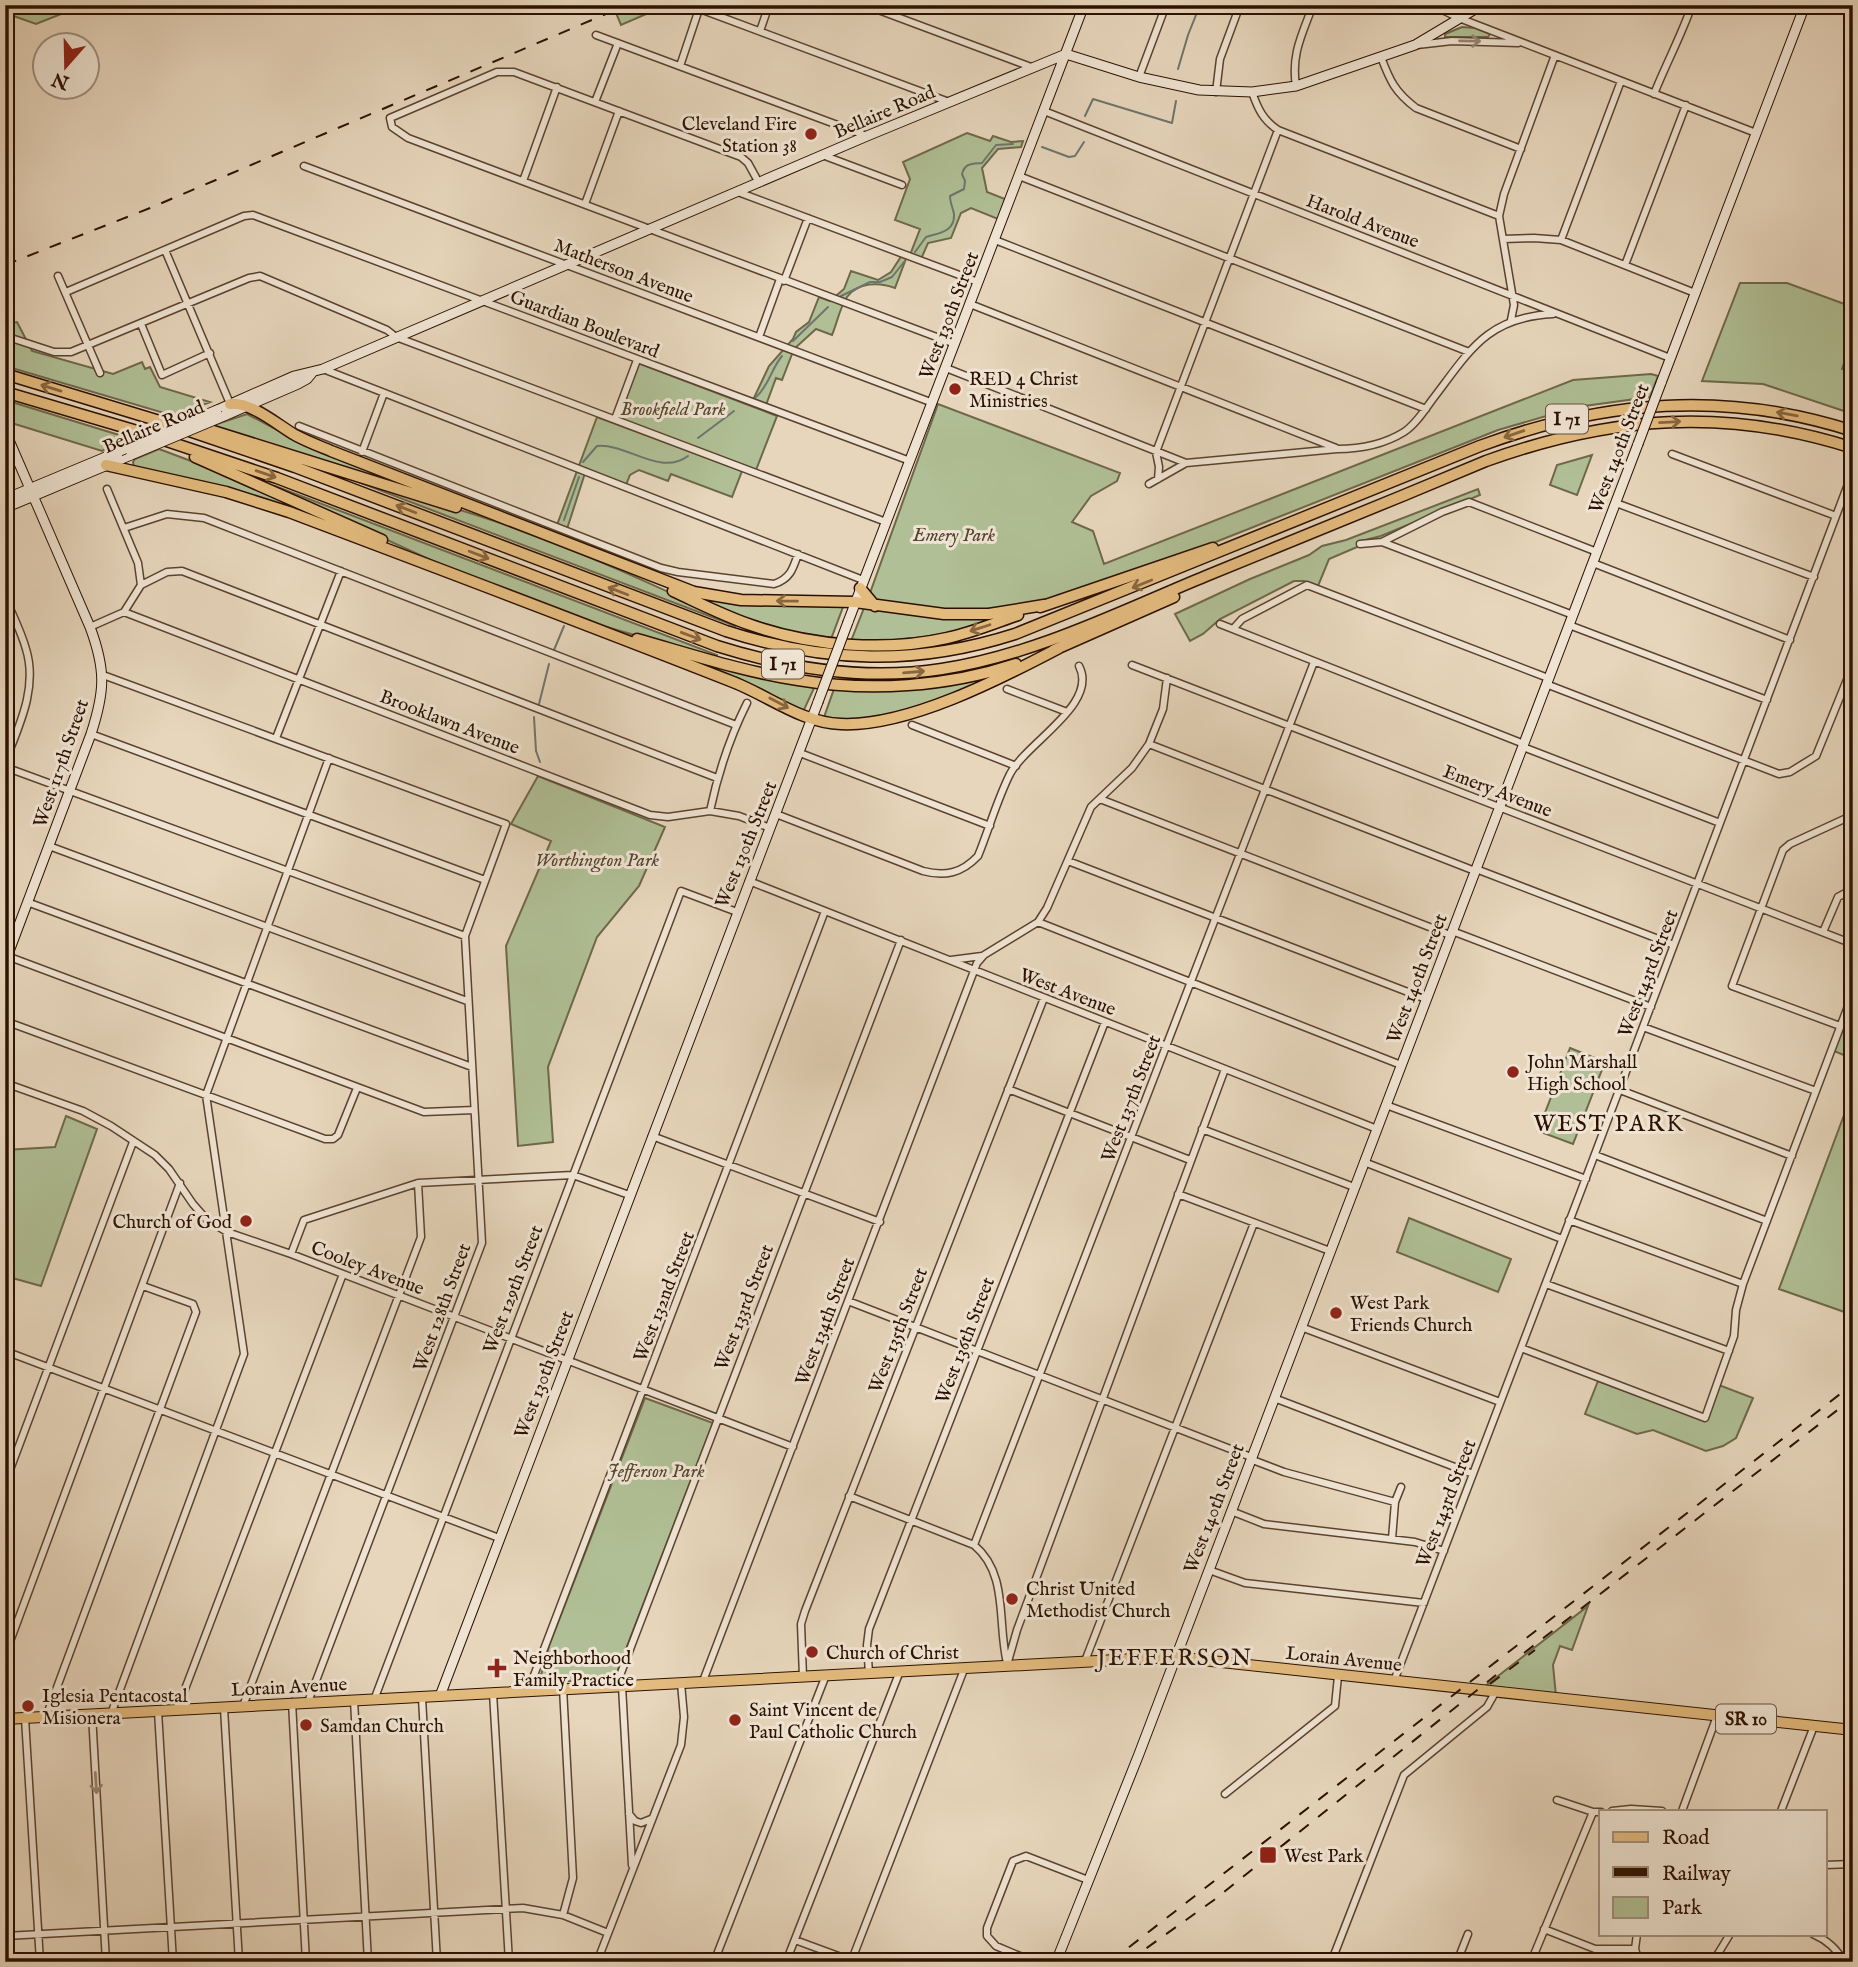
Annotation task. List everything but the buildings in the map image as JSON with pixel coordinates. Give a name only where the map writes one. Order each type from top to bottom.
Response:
[{"type":"highway","name":"I 71","points":[[5,374],[295,467],[726,631],[784,648],[866,657],[912,656],[991,642],[1042,625],[1515,433],[1569,418],[1621,409],[1671,405],[1738,407],[1791,414],[1853,430]]},
{"type":"highway","name":"I 71","points":[[5,392],[277,478],[717,646],[770,661],[818,670],[862,674],[942,669],[998,657],[1054,638],[1521,449],[1564,436],[1604,428],[1690,421],[1741,423],[1815,436],[1853,448]]},
{"type":"highway","points":[[261,400],[264,413],[277,425]]},
{"type":"highway","points":[[96,401],[226,434],[516,524]]},
{"type":"highway","points":[[226,410],[237,403],[247,406],[307,441],[684,589],[709,596],[741,600],[855,602],[960,615],[1044,606]]},
{"type":"highway","points":[[85,416],[209,463],[451,573]]},
{"type":"highway","points":[[126,453],[136,472]]},
{"type":"highway","points":[[106,465],[194,484],[259,502],[735,682],[812,720],[842,724],[856,724],[905,714],[944,701],[1021,668],[1279,546]]},
{"type":"highway","points":[[571,545],[737,620],[785,635],[870,644],[929,641],[965,633],[1296,521]]},
{"type":"highway","points":[[862,584],[875,606]]},
{"type":"highway","points":[[594,628],[770,675],[851,686],[904,685],[958,678],[1011,665],[1059,648]]},
{"type":"main road","name":"Lorain Avenue","points":[[5,1719],[1174,1657],[1853,1730]]},
{"type":"street","points":[[689,5],[950,102]]},
{"type":"street","points":[[760,31],[769,5]]},
{"type":"street","points":[[865,5],[1031,67]]},
{"type":"street","name":"West 130th Street","points":[[440,1696],[1084,5]]},
{"type":"street","points":[[1139,77],[1166,5]]},
{"type":"street","points":[[1216,92],[1220,59],[1240,5]]},
{"type":"street","points":[[1296,86],[1294,57],[1314,5]]},
{"type":"street","points":[[1432,5],[1459,18],[1756,133]]},
{"type":"street","points":[[1066,54],[1181,87],[1216,92],[1252,92],[1296,86],[1415,45],[1482,5]]},
{"type":"street","points":[[1654,94],[1669,57],[1678,45],[1692,5]]},
{"type":"street","name":"West 140th Street","points":[[1057,1958],[1139,1754],[1805,5]]},
{"type":"street","points":[[680,66],[699,9]]},
{"type":"street","points":[[596,35],[867,136]]},
{"type":"street","points":[[1415,45],[1452,41],[1526,44]]},
{"type":"street","points":[[595,102],[618,43]]},
{"type":"street","name":"Bellaire Road","points":[[5,508],[32,493],[226,410],[294,376],[323,369],[867,136],[1066,54]]},
{"type":"street","points":[[1511,320],[1514,305],[1499,216],[1556,55]]},
{"type":"street","points":[[1381,57],[1391,84],[1402,98],[1416,108],[1521,149]]},
{"type":"street","points":[[759,183],[748,163],[741,157],[514,72],[504,71],[390,118],[392,127],[408,138],[955,344]]},
{"type":"street","points":[[1561,240],[1621,81]]},
{"type":"street","points":[[523,181],[556,87]]},
{"type":"street","points":[[1252,92],[1260,112],[1267,122],[1278,130],[1499,216]]},
{"type":"street","points":[[1625,265],[1686,105]]},
{"type":"street","points":[[585,204],[619,111]]},
{"type":"street","name":"Harold Avenue","points":[[1044,111],[1671,358]]},
{"type":"street","points":[[1158,479],[1156,452],[1278,130]]},
{"type":"street","points":[[825,156],[902,185]]},
{"type":"street","name":"Matherson Avenue","points":[[304,166],[933,402]]},
{"type":"street","points":[[1019,176],[1469,352]]},
{"type":"street","points":[[738,192],[978,282]]},
{"type":"street","name":"Guardian Boulevard","points":[[166,250],[248,215],[909,461]]},
{"type":"street","points":[[759,337],[808,218]]},
{"type":"street","points":[[1503,239],[1561,240],[1695,293]]},
{"type":"street","points":[[995,240],[1426,409]]},
{"type":"street","points":[[66,292],[166,250],[210,353],[226,410]]},
{"type":"street","points":[[58,275],[100,373]]},
{"type":"street","points":[[5,336],[59,353],[71,352],[252,276],[262,277],[387,330],[396,337],[886,522]]},
{"type":"street","points":[[970,304],[1337,449]]},
{"type":"street","points":[[1149,484],[1186,463],[1360,449],[1382,443],[1406,431],[1485,336],[1511,320],[1556,314]]},
{"type":"street","points":[[141,324],[161,375],[210,353]]},
{"type":"street","points":[[615,419],[636,360]]},
{"type":"street","points":[[946,368],[1186,463]]},
{"type":"street","points":[[323,369],[798,555],[862,584]]},
{"type":"street","name":"Bellaire Road","points":[[247,406],[307,379],[312,373]]},
{"type":"street","points":[[362,452],[384,393]]},
{"type":"street","points":[[299,426],[669,570],[774,584],[782,582],[792,572],[798,555]]},
{"type":"street","points":[[1303,452],[1307,444],[1305,436]]},
{"type":"street","name":"West 117th Street","points":[[6,437],[90,627],[99,651],[103,675],[101,703],[91,734],[6,959]]},
{"type":"street","name":"Bellaire Road","points":[[5,499],[32,493],[106,465],[126,453]]},
{"type":"street","points":[[1672,454],[1836,516]]},
{"type":"street","name":"West 143rd Street","points":[[1394,1681],[1853,471]]},
{"type":"street","points":[[107,489],[138,563],[141,584]]},
{"type":"street","points":[[1360,544],[1382,542],[1469,502],[1597,552]]},
{"type":"street","points":[[1842,502],[1853,506]]},
{"type":"street","points":[[1616,503],[1814,577]]},
{"type":"street","points":[[124,527],[167,514],[204,518],[736,725]]},
{"type":"street","points":[[1382,542],[1573,615]]},
{"type":"street","points":[[1593,563],[1790,640]]},
{"type":"street","points":[[90,627],[124,612],[141,584],[167,572],[182,571],[717,778]]},
{"type":"street","points":[[276,738],[341,571]]},
{"type":"street","points":[[1233,629],[1242,619],[1307,585],[1743,762],[1780,774],[1816,757],[1852,668]]},
{"type":"street","points":[[5,597],[26,649],[30,667],[25,710],[5,762]]},
{"type":"street","name":"Brooklawn Avenue","points":[[124,612],[650,815],[667,817],[710,811],[739,816],[770,828]]},
{"type":"street","points":[[1220,624],[1720,823]]},
{"type":"street","points":[[1569,625],[1767,700]]},
{"type":"street","name":"West 137th Street","points":[[974,1545],[1314,662]]},
{"type":"street","name":"Emery Avenue","points":[[1132,665],[1853,944]]},
{"type":"street","points":[[776,814],[923,871],[939,875],[956,873],[970,865],[978,856],[1016,766],[1029,749],[1056,726],[1078,699],[1083,685],[1083,674],[1079,666]]},
{"type":"street","points":[[103,675],[329,758],[206,1095],[244,1354],[111,1714]]},
{"type":"street","points":[[948,960],[984,955],[1038,922],[1053,899],[1084,819],[1132,768],[1149,744],[1163,709],[1167,678]]},
{"type":"street","points":[[1007,689],[1067,712]]},
{"type":"street","points":[[710,811],[717,778],[747,703]]},
{"type":"street","points":[[912,725],[1016,766]]},
{"type":"street","points":[[91,734],[485,880]]},
{"type":"street","points":[[1149,744],[1674,945]]},
{"type":"street","points":[[800,753],[990,826]]},
{"type":"street","name":"West 128th Street","points":[[309,1702],[482,1243],[465,936],[506,824],[329,758]]},
{"type":"street","points":[[5,767],[465,936]]},
{"type":"street","points":[[1100,799],[1651,1007]]},
{"type":"street","points":[[1840,1026],[1732,986],[1783,850],[1790,844],[1853,815]]},
{"type":"street","points":[[49,846],[467,1001]]},
{"type":"street","points":[[1068,860],[1426,999]]},
{"type":"street","name":"West Avenue","points":[[749,881],[1377,1129]]},
{"type":"street","points":[[1824,932],[1838,898],[1853,888]]},
{"type":"street","name":"West 129th Street","points":[[374,1700],[681,891],[737,912]]},
{"type":"street","points":[[27,902],[472,1067]]},
{"type":"street","name":"West 132nd Street","points":[[528,1691],[825,911]]},
{"type":"street","points":[[1038,922],[1401,1065]]},
{"type":"street","name":"West 133rd Street","points":[[632,1867],[619,1686],[901,940]]},
{"type":"street","name":"West 134th Street","points":[[703,1681],[974,971],[984,955]]},
{"type":"street","points":[[6,959],[424,1112],[474,1110]]},
{"type":"street","points":[[1521,1348],[1705,1418],[1734,1336],[1742,1284],[1853,993]]},
{"type":"street","name":"West 135th Street","points":[[803,1677],[801,1624],[1044,998]]},
{"type":"street","points":[[5,1021],[325,1139],[333,1139],[338,1135],[357,1088]]},
{"type":"street","name":"West 136th Street","points":[[869,1673],[869,1629],[1105,1022]]},
{"type":"street","points":[[1643,1027],[1816,1091]]},
{"type":"street","points":[[1007,1665],[1017,1630],[1225,1069]]},
{"type":"street","name":"Cooley Avenue","points":[[5,1083],[83,1111],[155,1155],[208,1220],[227,1232],[291,1254],[793,1447]]},
{"type":"street","points":[[1008,1089],[1190,1160]]},
{"type":"street","points":[[1620,1090],[1792,1156]]},
{"type":"street","points":[[1386,1105],[1586,1179]]},
{"type":"street","points":[[1202,1129],[1354,1187]]},
{"type":"street","points":[[652,1136],[880,1222]]},
{"type":"street","points":[[5,1483],[132,1142]]},
{"type":"street","points":[[1595,1156],[1767,1221]]},
{"type":"street","points":[[1364,1162],[1562,1239]]},
{"type":"street","points":[[291,1254],[304,1220],[418,1183],[573,1175],[629,1195]]},
{"type":"street","points":[[243,1706],[421,1237],[418,1183]]},
{"type":"street","points":[[5,1655],[180,1184]]},
{"type":"street","points":[[1178,1194],[1330,1251]]},
{"type":"street","points":[[1569,1220],[1742,1284]]},
{"type":"street","points":[[1085,1661],[1254,1223]]},
{"type":"street","points":[[177,1710],[343,1275]]},
{"type":"street","points":[[1546,1284],[1729,1351]]},
{"type":"street","points":[[46,1717],[196,1312],[193,1304],[143,1286]]},
{"type":"street","points":[[848,1301],[1284,1472],[1395,1502]]},
{"type":"street","points":[[1301,1327],[1500,1402]]},
{"type":"street","points":[[5,1351],[499,1538]]},
{"type":"street","points":[[1274,1398],[1473,1474]]},
{"type":"street","points":[[1392,1539],[1395,1502],[1401,1487]]},
{"type":"street","points":[[849,1496],[974,1545],[990,1562],[996,1580],[1007,1665]]},
{"type":"street","points":[[1231,1511],[1264,1524],[1415,1542],[1444,1551]]},
{"type":"street","points":[[1209,1570],[1245,1583],[1424,1603]]},
{"type":"street","points":[[795,1940],[851,1961],[965,1667]]},
{"type":"street","points":[[786,1962],[900,1671]]},
{"type":"street","points":[[714,1962],[826,1675]]},
{"type":"street","points":[[1225,1794],[1335,1706],[1338,1676]]},
{"type":"street","points":[[597,1962],[683,1735],[681,1683]]},
{"type":"street","points":[[563,1688],[573,1878],[563,1915]]},
{"type":"street","points":[[1334,1955],[1404,1775],[1487,1707],[1496,1691]]},
{"type":"street","points":[[493,1693],[509,1962]]},
{"type":"street","points":[[422,1698],[437,1962]]},
{"type":"street","points":[[354,1700],[368,1962]]},
{"type":"street","points":[[292,1702],[306,1962]]},
{"type":"street","points":[[224,1708],[239,1962]]},
{"type":"street","points":[[158,1712],[173,1962]]},
{"type":"street","points":[[92,1714],[106,1962]]},
{"type":"street","points":[[1682,1810],[1717,1716]]},
{"type":"street","points":[[26,1718],[40,1962]]},
{"type":"street","points":[[1781,1810],[1814,1726]]},
{"type":"street","points":[[1531,1962],[1597,1812],[1557,1800]]},
{"type":"street","points":[[1622,1810],[1646,1810]]},
{"type":"street","points":[[629,1814],[635,1821],[642,1823],[653,1818]]},
{"type":"street","points":[[1034,1962],[996,1946],[986,1936],[986,1928],[1013,1861],[1026,1856],[1088,1880]]},
{"type":"street","points":[[1826,1865],[1853,1864]]},
{"type":"street","points":[[5,1936],[506,1909],[537,1909],[563,1915],[608,1933]]},
{"type":"street","points":[[1544,1929],[1595,1949],[1635,1949]]},
{"type":"street","points":[[1457,1962],[1468,1934]]},
{"type":"street","points":[[1637,1936],[1635,1949],[1639,1962]]},
{"type":"street","points":[[1713,1962],[1729,1936]]},
{"type":"street","points":[[1818,1936],[1839,1952],[1844,1962]]},
{"type":"green space","points":[[5,5],[84,5],[36,24],[5,13]]},
{"type":"green space","points":[[634,5],[667,5],[621,25],[616,13]]},
{"type":"green space","points":[[1462,27],[1475,28],[1490,34],[1488,37],[1445,37],[1445,34]]},
{"type":"green space","points":[[967,133],[990,141],[993,136],[1011,142],[1023,141],[1021,147],[998,149],[982,168],[987,192],[1005,199],[998,219],[971,208],[961,213],[951,238],[928,243],[921,259],[910,255],[920,229],[895,220],[910,179],[903,162]]},
{"type":"green space","points":[[902,255],[907,256],[895,288],[869,285],[857,288],[842,305],[832,335],[816,329],[794,349],[782,380],[776,378],[766,405],[753,400],[769,366],[796,332],[809,322],[819,297],[830,301],[844,289],[851,271],[878,280],[891,272]]},
{"type":"green space","points":[[1740,283],[1787,283],[1850,306],[1853,337],[1842,369],[1853,373],[1853,414],[1763,384],[1702,381]]},
{"type":"green space","points":[[17,322],[32,351],[113,374],[142,362],[145,369],[150,367],[160,387],[210,402],[174,416],[5,366],[5,324]]},
{"type":"green space","name":"Brookfield Park","points":[[638,363],[777,416],[756,470],[618,418]]},
{"type":"green space","name":"Emery Park","points":[[1651,374],[1658,376],[1650,397],[1577,407],[1498,430],[1203,547],[1048,600],[963,611],[879,603],[870,593],[938,404],[1120,473],[1117,481],[1091,496],[1072,522],[1093,531],[1104,564],[1573,380]]},
{"type":"green space","points":[[5,400],[129,438],[102,451],[5,421]]},
{"type":"green space","points":[[247,414],[300,442],[429,493],[211,426]]},
{"type":"green space","points":[[597,417],[742,471],[732,497],[671,474],[668,481],[639,470],[630,475],[626,485],[586,470],[567,529],[557,525]]},
{"type":"green space","points":[[159,449],[360,534],[134,467],[135,459]]},
{"type":"green space","points":[[1592,455],[1577,495],[1550,485],[1557,465]]},
{"type":"green space","points":[[354,478],[540,537],[653,585],[736,623],[735,626],[353,480]]},
{"type":"green space","points":[[275,486],[717,655],[716,658],[585,621],[446,567],[274,488]]},
{"type":"green space","points":[[1478,489],[1480,495],[1381,536],[1357,542],[1357,547],[1329,559],[1318,586],[1294,581],[1220,619],[1190,641],[1175,614],[1309,555],[1322,546],[1346,540]]},
{"type":"green space","points":[[665,583],[704,598],[843,607],[831,639],[762,626]]},
{"type":"green space","points":[[864,608],[952,619],[997,619],[926,637],[851,641]]},
{"type":"green space","points":[[660,649],[815,686],[803,712],[738,678],[685,661]]},
{"type":"green space","points":[[1003,672],[927,705],[877,718],[823,720],[834,689]]},
{"type":"green space","name":"Worthington Park","points":[[538,776],[665,827],[639,886],[597,937],[548,1067],[553,1142],[518,1146],[506,946],[551,841],[511,824]]},
{"type":"green space","points":[[1853,1003],[1853,1059],[1834,1051]]},
{"type":"green space","points":[[1570,1048],[1605,1062],[1573,1144],[1538,1131]]},
{"type":"green space","points":[[1853,1091],[1853,1315],[1779,1289]]},
{"type":"green space","points":[[66,1116],[97,1129],[41,1286],[5,1276],[5,1150],[55,1147]]},
{"type":"green space","points":[[1409,1218],[1511,1259],[1498,1292],[1397,1252]]},
{"type":"green space","points":[[1598,1381],[1705,1421],[1719,1385],[1753,1398],[1736,1438],[1723,1446],[1706,1451],[1653,1430],[1637,1434],[1585,1414]]},
{"type":"green space","name":"Jefferson Park","points":[[645,1398],[713,1423],[614,1680],[539,1682],[549,1646]]},
{"type":"green space","points":[[1588,1606],[1572,1650],[1560,1646],[1553,1665],[1556,1696],[1484,1687]]},
{"type":"waterway","points":[[1178,69],[1200,5]]},
{"type":"waterway","points":[[1085,116],[1093,99],[1172,123],[1176,101]]},
{"type":"waterway","points":[[1042,147],[1069,157],[1075,156],[1084,142]]},
{"type":"waterway","points":[[915,252],[926,237],[945,231],[952,225],[954,214],[950,196],[964,189],[962,174],[965,168],[982,163],[996,145],[1013,144]]},
{"type":"waterway","points":[[841,296],[870,282],[880,282],[892,277],[904,262]]},
{"type":"waterway","points":[[793,341],[828,307]]},
{"type":"waterway","points":[[756,397],[782,356]]},
{"type":"waterway","points":[[698,438],[734,411]]},
{"type":"waterway","points":[[583,462],[597,446],[608,446],[666,463],[688,456]]},
{"type":"waterway","points":[[564,520],[579,477]]},
{"type":"waterway","points":[[554,650],[564,626]]},
{"type":"waterway","points":[[539,704],[549,664]]},
{"type":"waterway","points":[[534,717],[536,751],[540,762]]},
{"type":"railway","points":[[5,265],[150,208],[627,5]]},
{"type":"railway","points":[[1110,1962],[1853,1384]]},
{"type":"railway","points":[[1524,1653],[1853,1398]]},
{"type":"railway","points":[[1490,1684],[1535,1650]]},
{"type":"railway","points":[[1127,1962],[1214,1900],[1496,1675]]},
{"type":"place","name":"Cleveland Fire Station 38","points":[[811,134]]},
{"type":"place","name":"RED 4 Christ Ministries","points":[[955,389]]},
{"type":"place","name":"John Marshall High School","points":[[1513,1072]]},
{"type":"place","name":"Church of God","points":[[246,1221]]},
{"type":"place","name":"West Park Friends Church","points":[[1336,1313]]},
{"type":"place","name":"Christ United Methodist Church","points":[[1012,1599]]},
{"type":"place","name":"Church of Christ","points":[[812,1652]]},
{"type":"place","name":"Neighborhood Family Practice","points":[[497,1668]]},
{"type":"place","name":"Iglesia Pentacostal Misionera","points":[[28,1706]]},
{"type":"place","name":"Saint Vincent de Paul Catholic Church","points":[[735,1720]]},
{"type":"place","name":"Samdan Church","points":[[306,1725]]},
{"type":"place","name":"West Park","points":[[1268,1855]]},
{"type":"district","name":"WEST PARK","points":[[1609,1123]]},
{"type":"district","name":"JEFFERSON","points":[[1175,1657]]}]
